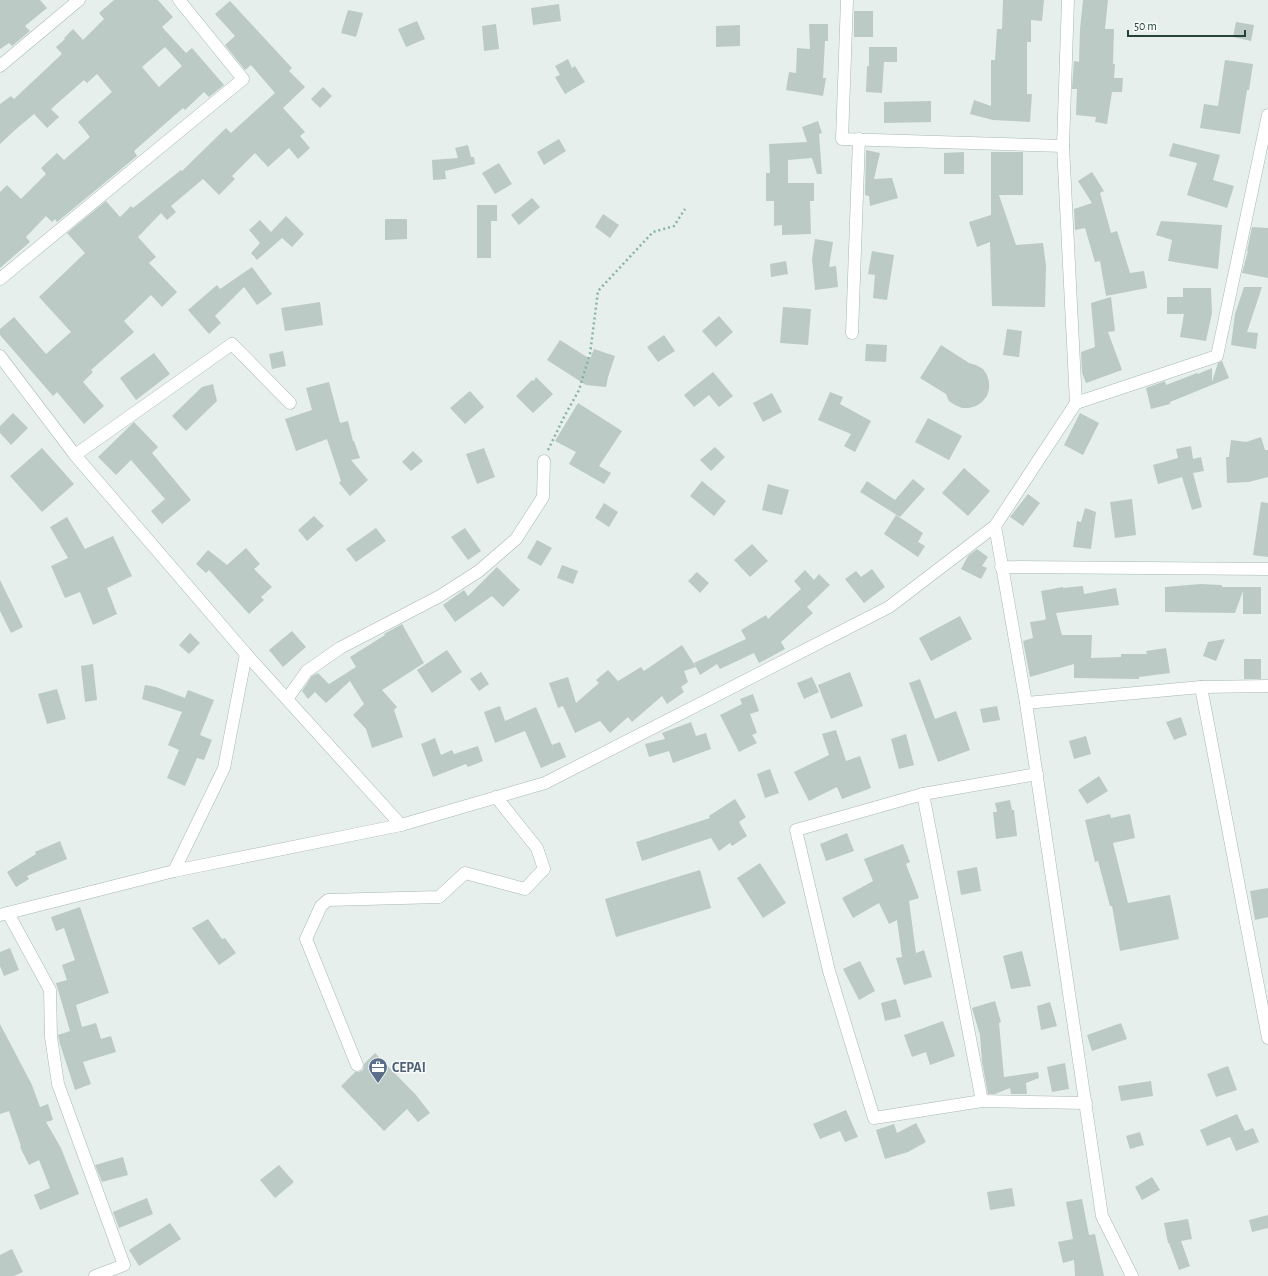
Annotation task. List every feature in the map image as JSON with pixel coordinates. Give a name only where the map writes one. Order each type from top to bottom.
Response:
[{"type":"street","points":[[0,66],[79,0]]},
{"type":"street","points":[[0,279],[243,79],[179,0]]},
{"type":"street","points":[[847,0],[842,139],[1062,146]]},
{"type":"street","points":[[95,1276],[124,1265],[58,1084],[51,1037],[50,990],[4,914],[174,871],[401,824],[545,783],[890,607],[995,526],[1076,403],[1062,146],[1068,0]]},
{"type":"street","points":[[1076,403],[1216,356],[1268,115]]},
{"type":"street","points":[[852,333],[860,139]]},
{"type":"street","points":[[75,455],[232,344],[290,403]]},
{"type":"street","points":[[0,356],[75,455],[246,654],[401,824]]},
{"type":"street","points":[[287,699],[307,671],[340,648],[440,596],[479,571],[516,539],[543,497],[544,460]]},
{"type":"street","points":[[995,526],[1026,703],[1102,1216],[1132,1276]]},
{"type":"street","points":[[1002,567],[1268,569]]},
{"type":"street","points":[[174,871],[224,768],[246,654]]},
{"type":"street","points":[[1026,703],[1201,687],[1268,686]]},
{"type":"street","points":[[1201,687],[1268,1038]]},
{"type":"street","points":[[1037,774],[923,794],[796,830],[829,971],[874,1118],[982,1101],[1086,1104]]},
{"type":"street","points":[[923,794],[982,1101]]},
{"type":"street","points":[[356,1065],[306,939],[321,906],[328,900],[439,896],[465,873],[525,889],[544,869],[537,848],[496,797]]},
{"type":"path","points":[[544,460],[564,417],[579,390],[590,354],[598,291],[653,232],[674,226],[685,209]]},
{"type":"building","points":[[0,0],[40,0],[47,8],[25,26],[30,31],[12,46],[9,43],[0,49]]},
{"type":"building","points":[[114,0],[158,0],[173,17],[162,27],[186,53],[192,48],[224,85],[209,97],[204,92],[185,110],[183,108],[134,151],[137,156],[57,222],[55,219],[52,222],[46,216],[26,237],[30,242],[0,268],[0,192],[7,185],[21,199],[46,174],[41,168],[57,153],[64,160],[90,137],[78,122],[112,92],[97,74],[87,83],[84,80],[51,109],[59,117],[47,128],[34,114],[0,144],[0,104],[11,96],[14,99],[62,54],[56,47],[73,29],[83,40],[104,19],[99,13]],"holes":[[[165,47],[182,66],[159,87],[142,67]]]},
{"type":"building","points":[[1003,0],[1044,0],[1042,21],[1031,20],[1031,42],[1027,42],[1027,94],[1032,94],[1030,122],[993,120],[970,114],[974,100],[991,106],[991,60],[995,60],[997,29],[1002,29]]},
{"type":"building","points":[[1083,0],[1108,0],[1105,29],[1114,29],[1114,78],[1123,78],[1122,92],[1112,92],[1107,124],[1095,122],[1096,117],[1076,115],[1077,89],[1072,89],[1074,61],[1079,62]]},
{"type":"building","points":[[230,1],[292,68],[289,71],[305,87],[283,108],[305,132],[300,136],[310,148],[298,159],[289,148],[268,167],[255,153],[232,176],[235,179],[219,195],[203,179],[171,206],[176,212],[167,220],[161,213],[138,237],[156,257],[149,263],[177,292],[162,307],[151,295],[124,321],[134,332],[91,370],[93,372],[83,382],[104,406],[84,424],[57,392],[53,396],[0,335],[0,329],[14,317],[46,354],[71,332],[39,297],[85,253],[67,233],[106,201],[120,217],[131,206],[133,208],[181,170],[182,171],[226,128],[231,133],[275,93],[251,65],[245,70],[225,45],[235,36],[215,14]]},
{"type":"building","points":[[559,4],[561,21],[533,25],[531,8]]},
{"type":"building","points":[[348,10],[363,13],[356,37],[341,33]]},
{"type":"building","points":[[854,11],[873,11],[873,37],[854,37]]},
{"type":"building","points":[[417,21],[425,39],[406,47],[398,29]]},
{"type":"building","points":[[1236,22],[1254,25],[1251,41],[1233,37]]},
{"type":"building","points":[[496,24],[499,49],[484,51],[482,26]]},
{"type":"building","points":[[809,24],[828,24],[828,41],[825,41],[823,78],[826,78],[823,96],[786,90],[789,72],[796,73],[797,48],[810,49]]},
{"type":"building","points":[[740,25],[740,46],[716,47],[716,26]]},
{"type":"building","points":[[869,47],[897,47],[897,62],[884,62],[882,93],[866,92],[867,66],[869,66]]},
{"type":"building","points":[[568,59],[572,68],[575,66],[585,82],[565,94],[555,77],[560,75],[555,66]]},
{"type":"building","points":[[1225,60],[1253,64],[1240,134],[1200,128],[1204,104],[1218,106]]},
{"type":"building","points":[[323,87],[332,96],[320,108],[311,99]]},
{"type":"building","points":[[931,101],[931,122],[884,123],[884,102]]},
{"type":"building","points":[[818,121],[822,133],[819,134],[822,174],[817,174],[812,158],[788,160],[788,183],[814,183],[814,201],[810,201],[811,234],[782,235],[782,225],[774,226],[774,201],[766,201],[766,173],[770,173],[769,144],[807,142],[802,127]]},
{"type":"building","points":[[559,139],[566,151],[544,165],[537,152]]},
{"type":"building","points":[[1173,143],[1220,155],[1213,180],[1234,186],[1227,208],[1187,195],[1197,163],[1169,156]]},
{"type":"building","points":[[468,145],[471,157],[474,157],[475,164],[445,171],[446,179],[433,180],[432,160],[458,158],[455,148]]},
{"type":"building","points":[[866,150],[880,153],[874,179],[892,178],[898,198],[870,206],[869,196],[865,195]]},
{"type":"building","points":[[964,152],[964,174],[944,174],[944,153]]},
{"type":"building","points":[[991,152],[1023,152],[1023,195],[999,195],[1016,245],[1043,243],[1046,266],[1045,307],[992,306],[990,242],[977,247],[969,222],[991,215]]},
{"type":"building","points":[[499,163],[512,184],[495,194],[482,173]]},
{"type":"building","points":[[1092,172],[1104,191],[1100,193],[1111,233],[1117,231],[1130,273],[1144,271],[1147,288],[1106,296],[1100,261],[1095,262],[1085,228],[1075,230],[1074,209],[1092,203],[1078,181]]},
{"type":"building","points":[[532,198],[540,207],[519,225],[511,215]]},
{"type":"building","points":[[477,205],[497,205],[497,221],[491,221],[491,258],[477,258]]},
{"type":"building","points":[[603,214],[619,225],[610,238],[595,227]]},
{"type":"building","points":[[286,216],[304,234],[292,247],[282,238],[257,260],[251,253],[260,243],[249,230],[260,220],[271,232]]},
{"type":"building","points":[[385,219],[407,219],[407,239],[385,240]]},
{"type":"building","points":[[1161,221],[1222,225],[1218,269],[1168,261],[1172,240],[1156,235]]},
{"type":"building","points":[[1252,227],[1268,228],[1268,278],[1242,273]]},
{"type":"building","points":[[815,239],[833,242],[829,267],[836,266],[838,287],[815,290],[812,259]]},
{"type":"building","points":[[872,251],[894,255],[887,300],[873,298],[875,275],[868,274]]},
{"type":"building","points":[[786,261],[788,274],[771,277],[770,264]]},
{"type":"building","points":[[252,267],[272,294],[257,305],[244,287],[215,316],[221,323],[209,334],[188,310],[217,285],[220,289]]},
{"type":"building","points":[[1244,287],[1262,287],[1247,332],[1258,333],[1256,349],[1231,345],[1235,314]]},
{"type":"building","points":[[1183,288],[1211,288],[1212,313],[1206,341],[1180,337],[1184,314],[1167,314],[1167,297],[1183,297]]},
{"type":"building","points":[[1111,297],[1115,331],[1108,332],[1122,370],[1086,383],[1082,373],[1081,352],[1095,347],[1091,303]]},
{"type":"building","points":[[320,302],[323,325],[285,331],[281,308]]},
{"type":"building","points":[[783,307],[811,309],[808,345],[780,343]]},
{"type":"building","points":[[719,316],[733,332],[716,347],[702,331]]},
{"type":"building","points":[[1007,329],[1022,331],[1019,357],[1003,355]]},
{"type":"building","points":[[664,335],[675,351],[658,362],[647,347]]},
{"type":"building","points":[[560,340],[590,359],[594,349],[615,356],[606,387],[586,385],[547,360]]},
{"type":"building","points":[[866,344],[887,345],[886,362],[865,361]]},
{"type":"building","points":[[941,345],[969,363],[983,369],[987,375],[989,389],[987,396],[976,406],[962,408],[955,405],[949,401],[946,394],[920,378]]},
{"type":"building","points":[[283,351],[286,366],[272,369],[269,354]]},
{"type":"building","points":[[154,353],[170,374],[136,400],[120,378]]},
{"type":"building","points":[[1222,361],[1229,378],[1170,402],[1170,404],[1151,409],[1146,388],[1165,381],[1166,385],[1212,368],[1212,382],[1218,363]]},
{"type":"building","points":[[713,372],[733,396],[719,407],[709,395],[694,407],[684,395]]},
{"type":"building","points":[[536,377],[553,394],[533,413],[516,396],[532,380],[534,381]]},
{"type":"building","points":[[329,382],[340,423],[348,421],[353,441],[360,458],[351,460],[368,480],[350,496],[339,483],[341,481],[327,439],[296,451],[285,419],[312,410],[306,388]]},
{"type":"building","points":[[213,384],[217,401],[186,431],[172,416],[202,387]]},
{"type":"building","points":[[470,391],[484,407],[465,424],[450,408]]},
{"type":"building","points":[[830,392],[843,397],[840,404],[871,421],[855,452],[844,446],[851,434],[818,420]]},
{"type":"building","points":[[772,393],[782,412],[763,422],[753,403]]},
{"type":"building","points":[[578,403],[622,431],[599,466],[611,473],[604,484],[569,464],[576,452],[555,441]]},
{"type":"building","points":[[13,413],[28,428],[11,445],[0,433],[0,426]]},
{"type":"building","points":[[1080,413],[1099,423],[1083,455],[1064,445]]},
{"type":"building","points":[[928,418],[962,436],[949,460],[915,442]]},
{"type":"building","points":[[134,422],[158,447],[152,453],[191,500],[162,524],[151,511],[165,499],[131,460],[116,475],[98,457]]},
{"type":"building","points":[[1261,437],[1265,450],[1268,450],[1268,477],[1249,482],[1227,483],[1226,457],[1229,457],[1231,440],[1246,442]]},
{"type":"building","points":[[1191,446],[1193,459],[1201,457],[1204,471],[1193,473],[1202,507],[1192,510],[1182,477],[1158,484],[1153,465],[1178,458],[1176,449]]},
{"type":"building","points":[[715,447],[725,457],[711,471],[700,460]]},
{"type":"building","points":[[42,448],[74,484],[42,512],[10,476]]},
{"type":"building","points":[[484,448],[495,477],[477,484],[466,454]]},
{"type":"building","points":[[413,451],[423,461],[411,471],[402,462]]},
{"type":"building","points":[[964,468],[990,491],[968,516],[942,493]]},
{"type":"building","points":[[913,479],[925,489],[900,517],[860,492],[867,481],[895,500]]},
{"type":"building","points":[[702,481],[726,501],[714,516],[690,496]]},
{"type":"building","points":[[768,484],[789,490],[782,515],[762,510]]},
{"type":"building","points":[[1028,494],[1040,503],[1023,526],[1010,517]]},
{"type":"building","points":[[1132,499],[1136,535],[1115,538],[1110,502]]},
{"type":"building","points":[[1261,502],[1268,503],[1268,557],[1253,555]]},
{"type":"building","points":[[604,503],[618,512],[609,527],[595,518]]},
{"type":"building","points":[[1085,508],[1096,512],[1091,549],[1073,547],[1077,521],[1081,522]]},
{"type":"building","points":[[896,515],[923,533],[918,542],[925,546],[918,557],[884,534]]},
{"type":"building","points":[[314,516],[324,526],[307,541],[298,530]]},
{"type":"building","points":[[67,517],[85,549],[113,536],[132,576],[107,588],[117,614],[93,625],[80,592],[65,598],[51,566],[68,558],[50,527]]},
{"type":"building","points":[[376,528],[386,541],[356,562],[346,549]]},
{"type":"building","points":[[465,528],[481,551],[468,560],[451,537]]},
{"type":"building","points":[[537,540],[552,548],[541,566],[527,558]]},
{"type":"building","points":[[752,544],[768,561],[750,577],[734,560]]},
{"type":"building","points":[[246,548],[260,564],[254,569],[272,587],[261,597],[264,600],[249,614],[209,570],[206,573],[196,564],[208,550],[227,565]]},
{"type":"building","points":[[977,549],[988,557],[982,566],[987,568],[981,579],[961,569],[968,556]]},
{"type":"building","points":[[562,565],[578,571],[573,584],[557,578]]},
{"type":"building","points":[[497,567],[520,590],[503,607],[492,596],[455,622],[443,605],[464,590],[468,596]]},
{"type":"building","points":[[872,569],[885,587],[864,603],[845,579],[856,571],[861,577]]},
{"type":"building","points":[[805,570],[814,580],[819,574],[830,585],[807,607],[813,613],[781,642],[785,649],[759,663],[754,653],[720,669],[717,664],[700,675],[694,663],[746,639],[741,630],[766,615],[768,619],[801,589],[794,581]]},
{"type":"building","points":[[697,572],[709,583],[700,593],[688,581]]},
{"type":"building","points":[[0,580],[23,627],[11,633],[0,611]]},
{"type":"building","points":[[1200,584],[1222,585],[1222,587],[1261,587],[1261,614],[1243,614],[1243,591],[1235,613],[1165,612],[1165,587]]},
{"type":"building","points":[[1083,586],[1084,594],[1116,588],[1119,605],[1056,613],[1062,635],[1092,635],[1091,658],[1121,657],[1121,654],[1147,654],[1146,651],[1166,648],[1170,673],[1139,677],[1139,679],[1074,678],[1074,664],[1030,677],[1023,641],[1033,638],[1030,622],[1046,619],[1041,591],[1063,587]]},
{"type":"building","points":[[960,616],[972,639],[931,661],[919,638]]},
{"type":"building","points":[[402,624],[424,663],[382,690],[397,707],[394,710],[403,737],[372,748],[366,729],[353,715],[364,704],[350,681],[326,703],[315,692],[308,699],[302,691],[312,676],[318,673],[329,684],[356,667],[350,657],[385,635],[384,634]]},
{"type":"building","points":[[292,631],[306,647],[283,667],[269,650]]},
{"type":"building","points":[[190,633],[200,643],[189,654],[179,645]]},
{"type":"building","points":[[1225,639],[1216,661],[1203,656],[1208,642]]},
{"type":"building","points":[[682,645],[696,667],[684,671],[688,682],[681,687],[684,692],[667,704],[662,696],[632,722],[628,717],[610,733],[600,721],[575,733],[563,706],[558,708],[549,683],[568,677],[576,703],[599,683],[596,680],[608,670],[618,681],[641,667],[644,671]]},
{"type":"building","points":[[447,650],[462,672],[432,693],[417,670]]},
{"type":"building","points":[[1244,659],[1261,659],[1261,679],[1244,679]]},
{"type":"building","points":[[93,664],[97,700],[85,702],[81,666]]},
{"type":"building","points":[[481,672],[489,684],[479,691],[470,679]]},
{"type":"building","points":[[850,672],[863,706],[831,719],[818,685]]},
{"type":"building","points":[[812,677],[819,692],[804,699],[797,683]]},
{"type":"building","points":[[920,679],[935,719],[956,711],[970,750],[938,762],[909,683]]},
{"type":"building","points":[[145,685],[156,687],[185,698],[188,690],[214,700],[200,735],[212,740],[204,760],[197,758],[185,786],[167,778],[179,750],[168,745],[182,712],[142,699]]},
{"type":"building","points":[[57,689],[66,719],[47,724],[38,694]]},
{"type":"building","points":[[753,694],[759,711],[750,714],[757,733],[752,735],[757,743],[739,752],[720,715],[742,704],[740,699]]},
{"type":"building","points":[[500,706],[505,721],[536,707],[552,745],[560,742],[566,757],[541,768],[525,731],[495,743],[484,712]]},
{"type":"building","points":[[997,706],[1000,720],[983,723],[980,709]]},
{"type":"building","points":[[1181,717],[1187,735],[1174,740],[1166,722]]},
{"type":"building","points":[[691,722],[696,736],[706,733],[711,749],[673,763],[669,751],[649,757],[645,744],[665,739],[662,733]]},
{"type":"building","points":[[836,730],[846,761],[860,756],[871,788],[842,799],[837,787],[809,801],[794,772],[829,755],[822,734]]},
{"type":"building","points":[[906,734],[914,765],[899,769],[891,739]]},
{"type":"building","points":[[1086,736],[1091,754],[1074,759],[1069,741]]},
{"type":"building","points":[[435,738],[441,755],[452,750],[454,754],[478,746],[483,761],[468,767],[466,764],[433,777],[421,744]]},
{"type":"building","points":[[770,769],[779,793],[765,798],[757,774]]},
{"type":"building","points":[[1099,776],[1108,791],[1087,804],[1078,790]]},
{"type":"building","points":[[735,799],[746,817],[739,822],[747,836],[732,846],[730,843],[719,851],[711,838],[642,861],[636,842],[710,818],[709,816]]},
{"type":"building","points":[[1010,800],[1012,810],[1014,810],[1017,836],[996,839],[993,812],[997,812],[995,803]]},
{"type":"building","points":[[1110,814],[1111,818],[1130,814],[1135,838],[1113,843],[1128,903],[1170,895],[1179,939],[1120,951],[1112,906],[1110,906],[1098,861],[1095,862],[1085,820]]},
{"type":"building","points":[[847,833],[854,851],[826,861],[820,844]]},
{"type":"building","points":[[60,841],[67,859],[27,876],[29,879],[16,887],[7,872],[36,854],[35,852]]},
{"type":"building","points":[[903,844],[910,862],[906,864],[919,898],[909,901],[916,953],[924,950],[932,977],[904,985],[896,958],[902,957],[897,920],[889,924],[879,903],[853,918],[842,898],[873,881],[864,859]]},
{"type":"building","points":[[760,863],[786,903],[763,918],[737,878]]},
{"type":"building","points":[[977,867],[981,891],[961,895],[957,871]]},
{"type":"building","points":[[700,870],[711,908],[616,937],[605,899]]},
{"type":"building","points":[[1268,888],[1268,917],[1255,920],[1250,891]]},
{"type":"building","points":[[80,907],[109,993],[76,1005],[82,1027],[96,1023],[101,1039],[111,1036],[116,1052],[83,1062],[91,1084],[75,1090],[58,1035],[70,1031],[56,983],[67,980],[62,965],[75,960],[64,928],[56,931],[51,917]]},
{"type":"building","points":[[208,919],[222,939],[225,938],[236,953],[219,965],[192,928]]},
{"type":"building","points":[[10,948],[19,970],[4,976],[0,966],[0,952]]},
{"type":"building","points":[[1022,951],[1031,986],[1011,989],[1003,956]]},
{"type":"building","points":[[860,961],[875,991],[859,1000],[843,969]]},
{"type":"building","points":[[896,999],[901,1017],[885,1021],[881,1003]]},
{"type":"building","points":[[995,1001],[1001,1022],[999,1023],[1004,1077],[1038,1072],[1039,1078],[1026,1083],[1027,1094],[1011,1094],[1010,1088],[995,1094],[988,1094],[982,1062],[980,1035],[972,1008]]},
{"type":"building","points":[[1050,1002],[1057,1026],[1041,1030],[1037,1006]]},
{"type":"building","points":[[943,1021],[955,1056],[930,1065],[926,1052],[912,1057],[904,1035]]},
{"type":"building","points":[[1121,1023],[1127,1039],[1092,1051],[1087,1035]]},
{"type":"building","points":[[0,1024],[32,1085],[40,1107],[48,1104],[53,1120],[46,1122],[61,1148],[79,1194],[40,1210],[34,1195],[50,1188],[39,1160],[29,1165],[20,1147],[21,1146],[9,1111],[0,1114]]},
{"type":"building","points":[[375,1053],[416,1095],[430,1113],[418,1122],[407,1109],[384,1131],[341,1086],[355,1072],[363,1070],[364,1064]]},
{"type":"building","points":[[1065,1063],[1069,1089],[1052,1092],[1047,1067]]},
{"type":"building","points":[[1228,1066],[1237,1090],[1216,1097],[1207,1074]]},
{"type":"building","points":[[1151,1081],[1153,1096],[1121,1101],[1118,1086]]},
{"type":"building","points":[[846,1110],[858,1137],[845,1142],[840,1131],[820,1139],[813,1124]]},
{"type":"building","points":[[1237,1114],[1245,1131],[1253,1128],[1259,1142],[1236,1151],[1230,1137],[1207,1146],[1200,1130]]},
{"type":"building","points":[[916,1123],[926,1142],[908,1152],[885,1159],[876,1130],[894,1124],[897,1133]]},
{"type":"building","points":[[1140,1132],[1144,1145],[1130,1149],[1126,1136]]},
{"type":"building","points":[[123,1157],[128,1175],[102,1182],[95,1165]]},
{"type":"building","points":[[279,1165],[294,1182],[275,1198],[260,1180]]},
{"type":"building","points":[[1152,1177],[1160,1190],[1142,1200],[1135,1187]]},
{"type":"building","points":[[1012,1188],[1015,1206],[990,1210],[987,1192]]},
{"type":"building","points":[[147,1198],[153,1214],[119,1228],[113,1212]]},
{"type":"building","points":[[1082,1199],[1089,1235],[1095,1234],[1104,1276],[1075,1276],[1074,1260],[1063,1263],[1058,1242],[1073,1239],[1066,1202]]},
{"type":"building","points":[[1268,1215],[1268,1228],[1252,1232],[1249,1220]]},
{"type":"building","points":[[1188,1219],[1192,1239],[1181,1241],[1190,1266],[1179,1270],[1168,1243],[1164,1223]]},
{"type":"building","points":[[170,1223],[181,1239],[139,1266],[129,1250]]},
{"type":"building","points":[[12,1249],[23,1272],[14,1276],[0,1276],[0,1255]]},
{"type":"place","name":"CEPAI","points":[[378,1084]]}]
